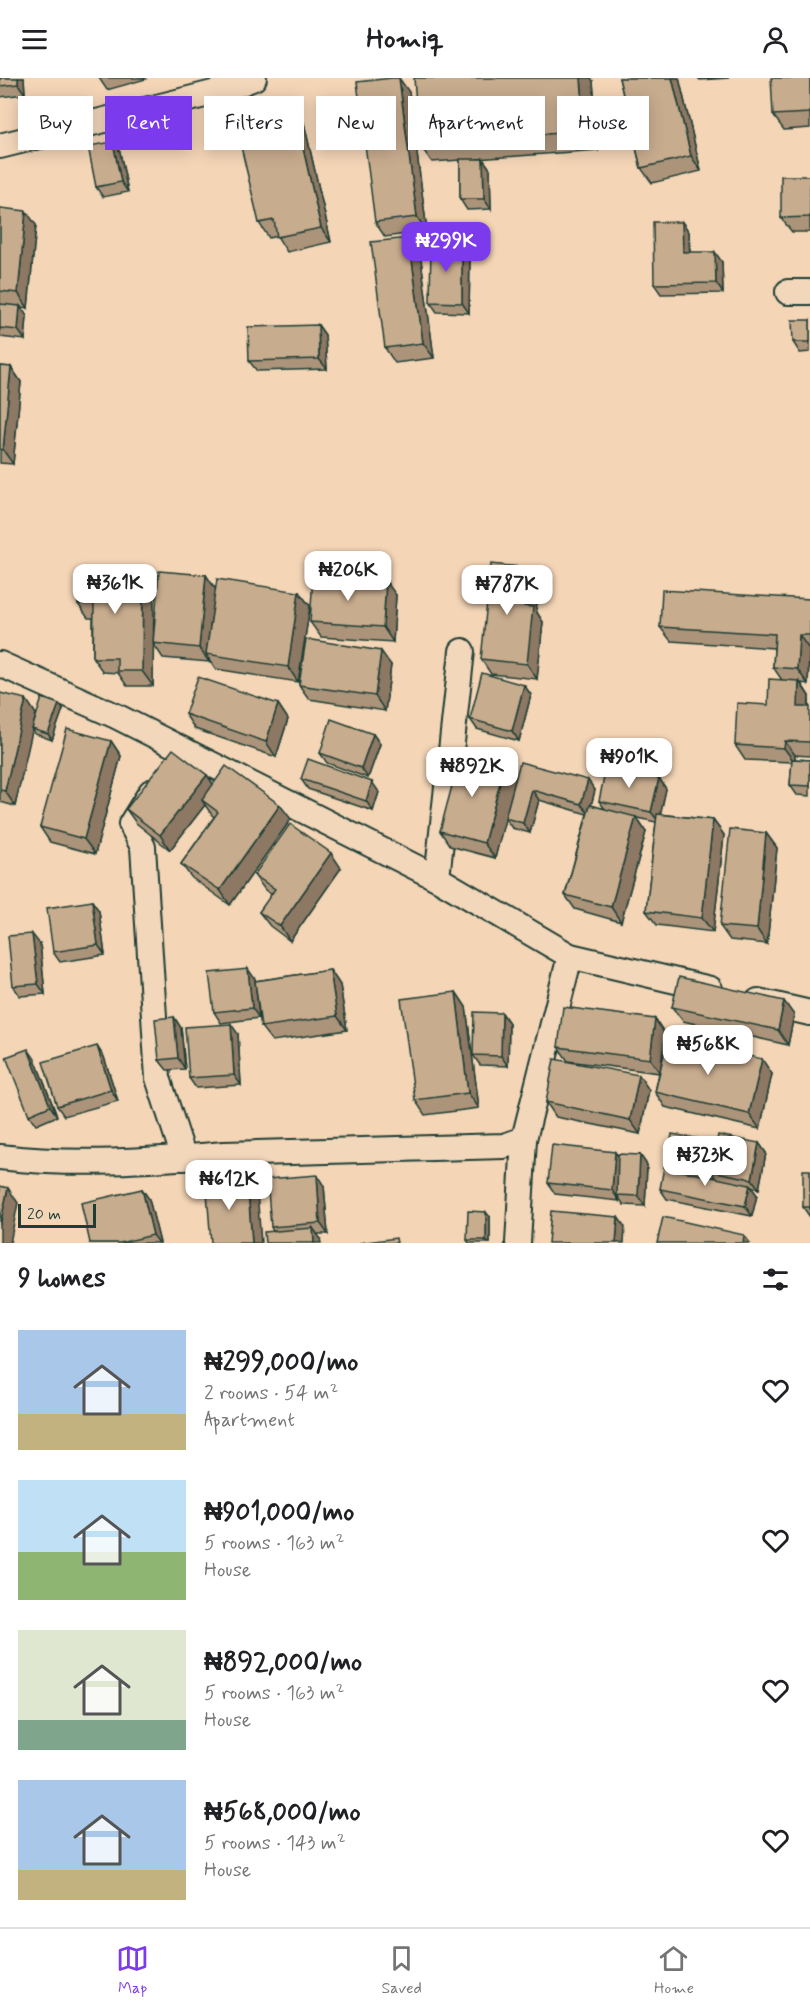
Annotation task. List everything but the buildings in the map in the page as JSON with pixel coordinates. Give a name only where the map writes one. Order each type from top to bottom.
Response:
[{"type":"street","points":[[0,146],[221,91],[254,78]]},
{"type":"street","points":[[437,878],[462,651]]},
{"type":"street","points":[[0,664],[116,716],[171,761],[437,878],[570,956],[810,1013]]},
{"type":"street","points":[[171,761],[131,824],[143,847],[158,1078],[184,1158]]},
{"type":"street","points":[[518,1243],[524,1139],[570,956]]},
{"type":"street","points":[[0,1157],[44,1162],[184,1158],[224,1154],[504,1146],[524,1139]]}]
